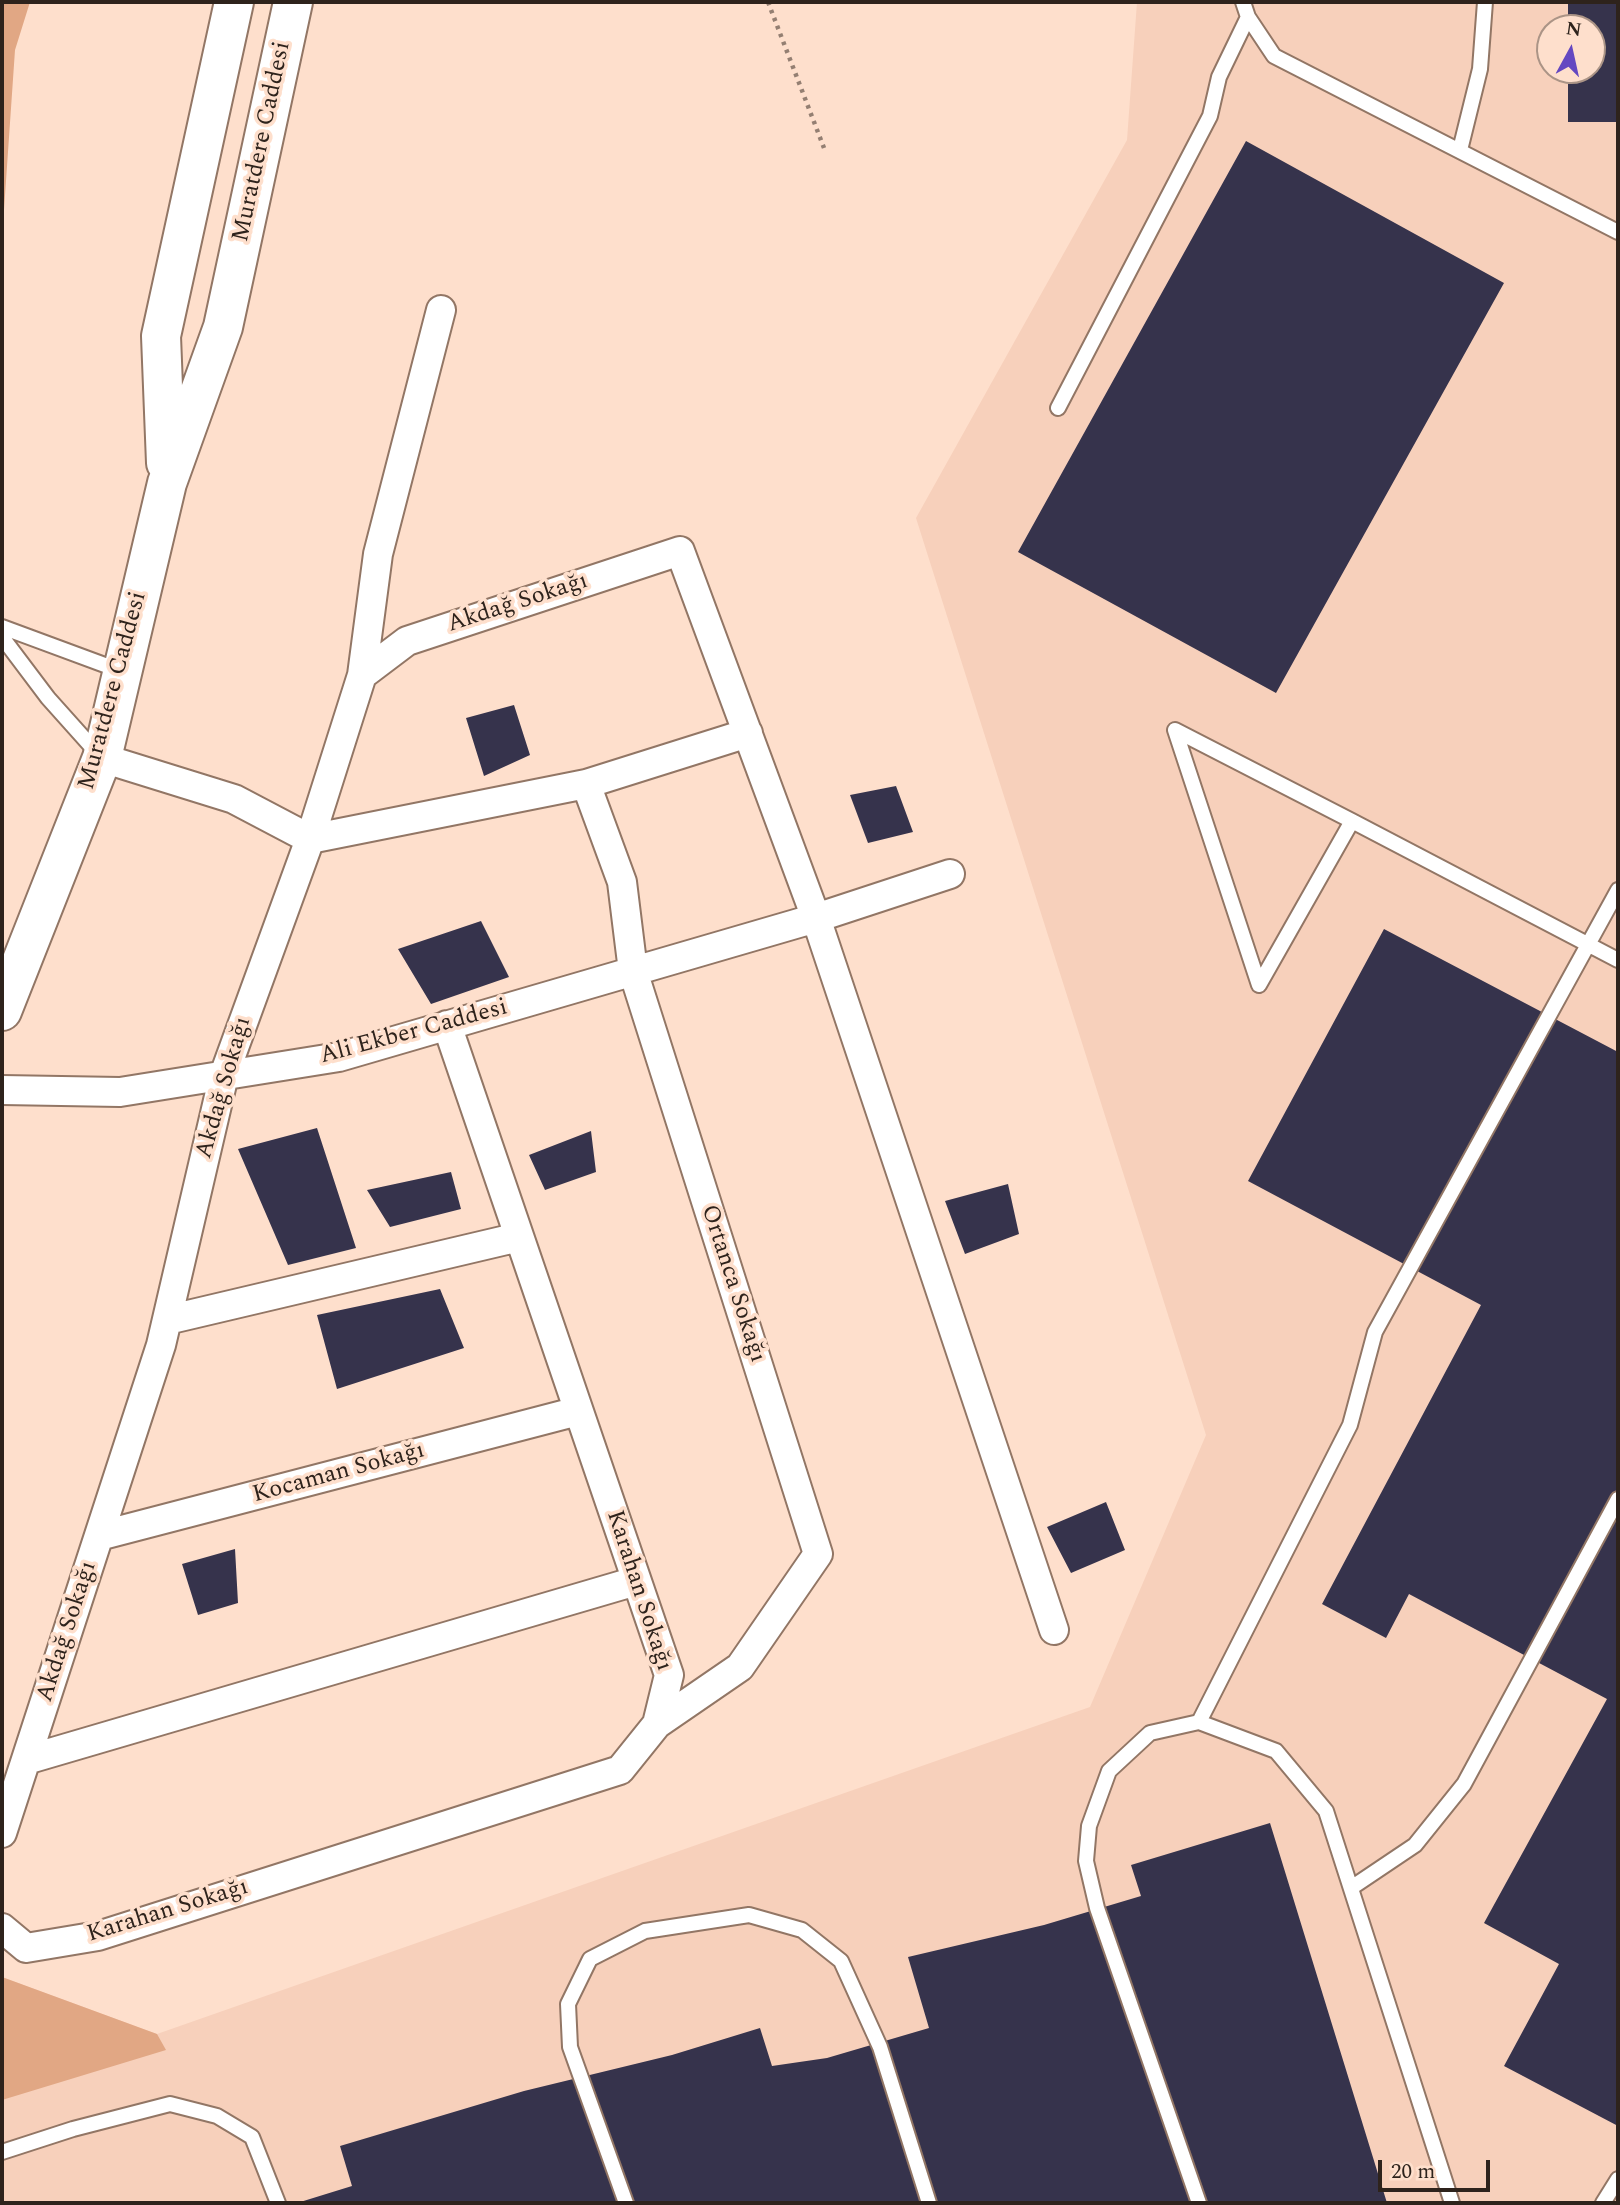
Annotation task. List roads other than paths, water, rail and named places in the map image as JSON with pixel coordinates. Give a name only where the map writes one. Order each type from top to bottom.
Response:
[{"type":"main road","name":"Muratdere Caddesi","points":[[167,483],[161,336],[234,2]]},
{"type":"main road","name":"Muratdere Caddesi","points":[[2,1012],[102,758],[167,483],[223,327],[293,2]]},
{"type":"street","points":[[362,675],[378,554],[441,310]]},
{"type":"street","name":"Akdağ Sokağı","points":[[2,1833],[161,1345],[224,1075],[310,839],[362,675],[407,641],[680,551],[748,733]]},
{"type":"street","points":[[102,758],[234,799],[310,839],[586,784],[748,733],[816,918],[1054,1630]]},
{"type":"street","name":"Ortanca Sokağı","points":[[586,784],[622,881],[633,971],[818,1554],[740,1667],[657,1724]]},
{"type":"street","name":"Ali Ekber Caddesi","points":[[2,1090],[120,1091],[339,1056],[816,918],[950,874]]},
{"type":"street","name":"Karahan Sokağı","points":[[2,1928],[26,1948],[98,1936],[620,1770],[657,1724],[669,1675],[447,1025]]},
{"type":"street","points":[[167,1320],[519,1237]]},
{"type":"street","name":"Kocaman Sokağı","points":[[99,1536],[578,1411]]},
{"type":"street","points":[[26,1760],[636,1581]]},
{"type":"lane","points":[[1244,2],[1248,17],[1274,56],[1618,232]]},
{"type":"lane","points":[[1460,150],[1480,69],[1485,2]]},
{"type":"lane","points":[[1058,408],[1210,116],[1219,77],[1248,17]]},
{"type":"lane","points":[[2,627],[122,671]]},
{"type":"lane","points":[[2,637],[48,698],[102,758]]},
{"type":"lane","points":[[1352,821],[1259,985],[1175,730],[1352,821],[1618,960]]},
{"type":"lane","points":[[1199,1721],[1350,1425],[1376,1332],[1618,890]]},
{"type":"lane","points":[[1351,1888],[1415,1845],[1464,1784],[1618,1499]]},
{"type":"lane","points":[[1199,2203],[1097,1908],[1087,1861],[1089,1826],[1109,1771],[1150,1733],[1199,1721],[1276,1751],[1326,1811],[1452,2203]]},
{"type":"lane","points":[[626,2203],[570,2047],[568,2004],[590,1959],[645,1931],[749,1915],[803,1930],[841,1961],[880,2048],[929,2203]]},
{"type":"lane","points":[[2,2152],[73,2129],[170,2104],[217,2116],[252,2137],[278,2203]]},
{"type":"lane","points":[[1603,2203],[1618,2179]]}]
